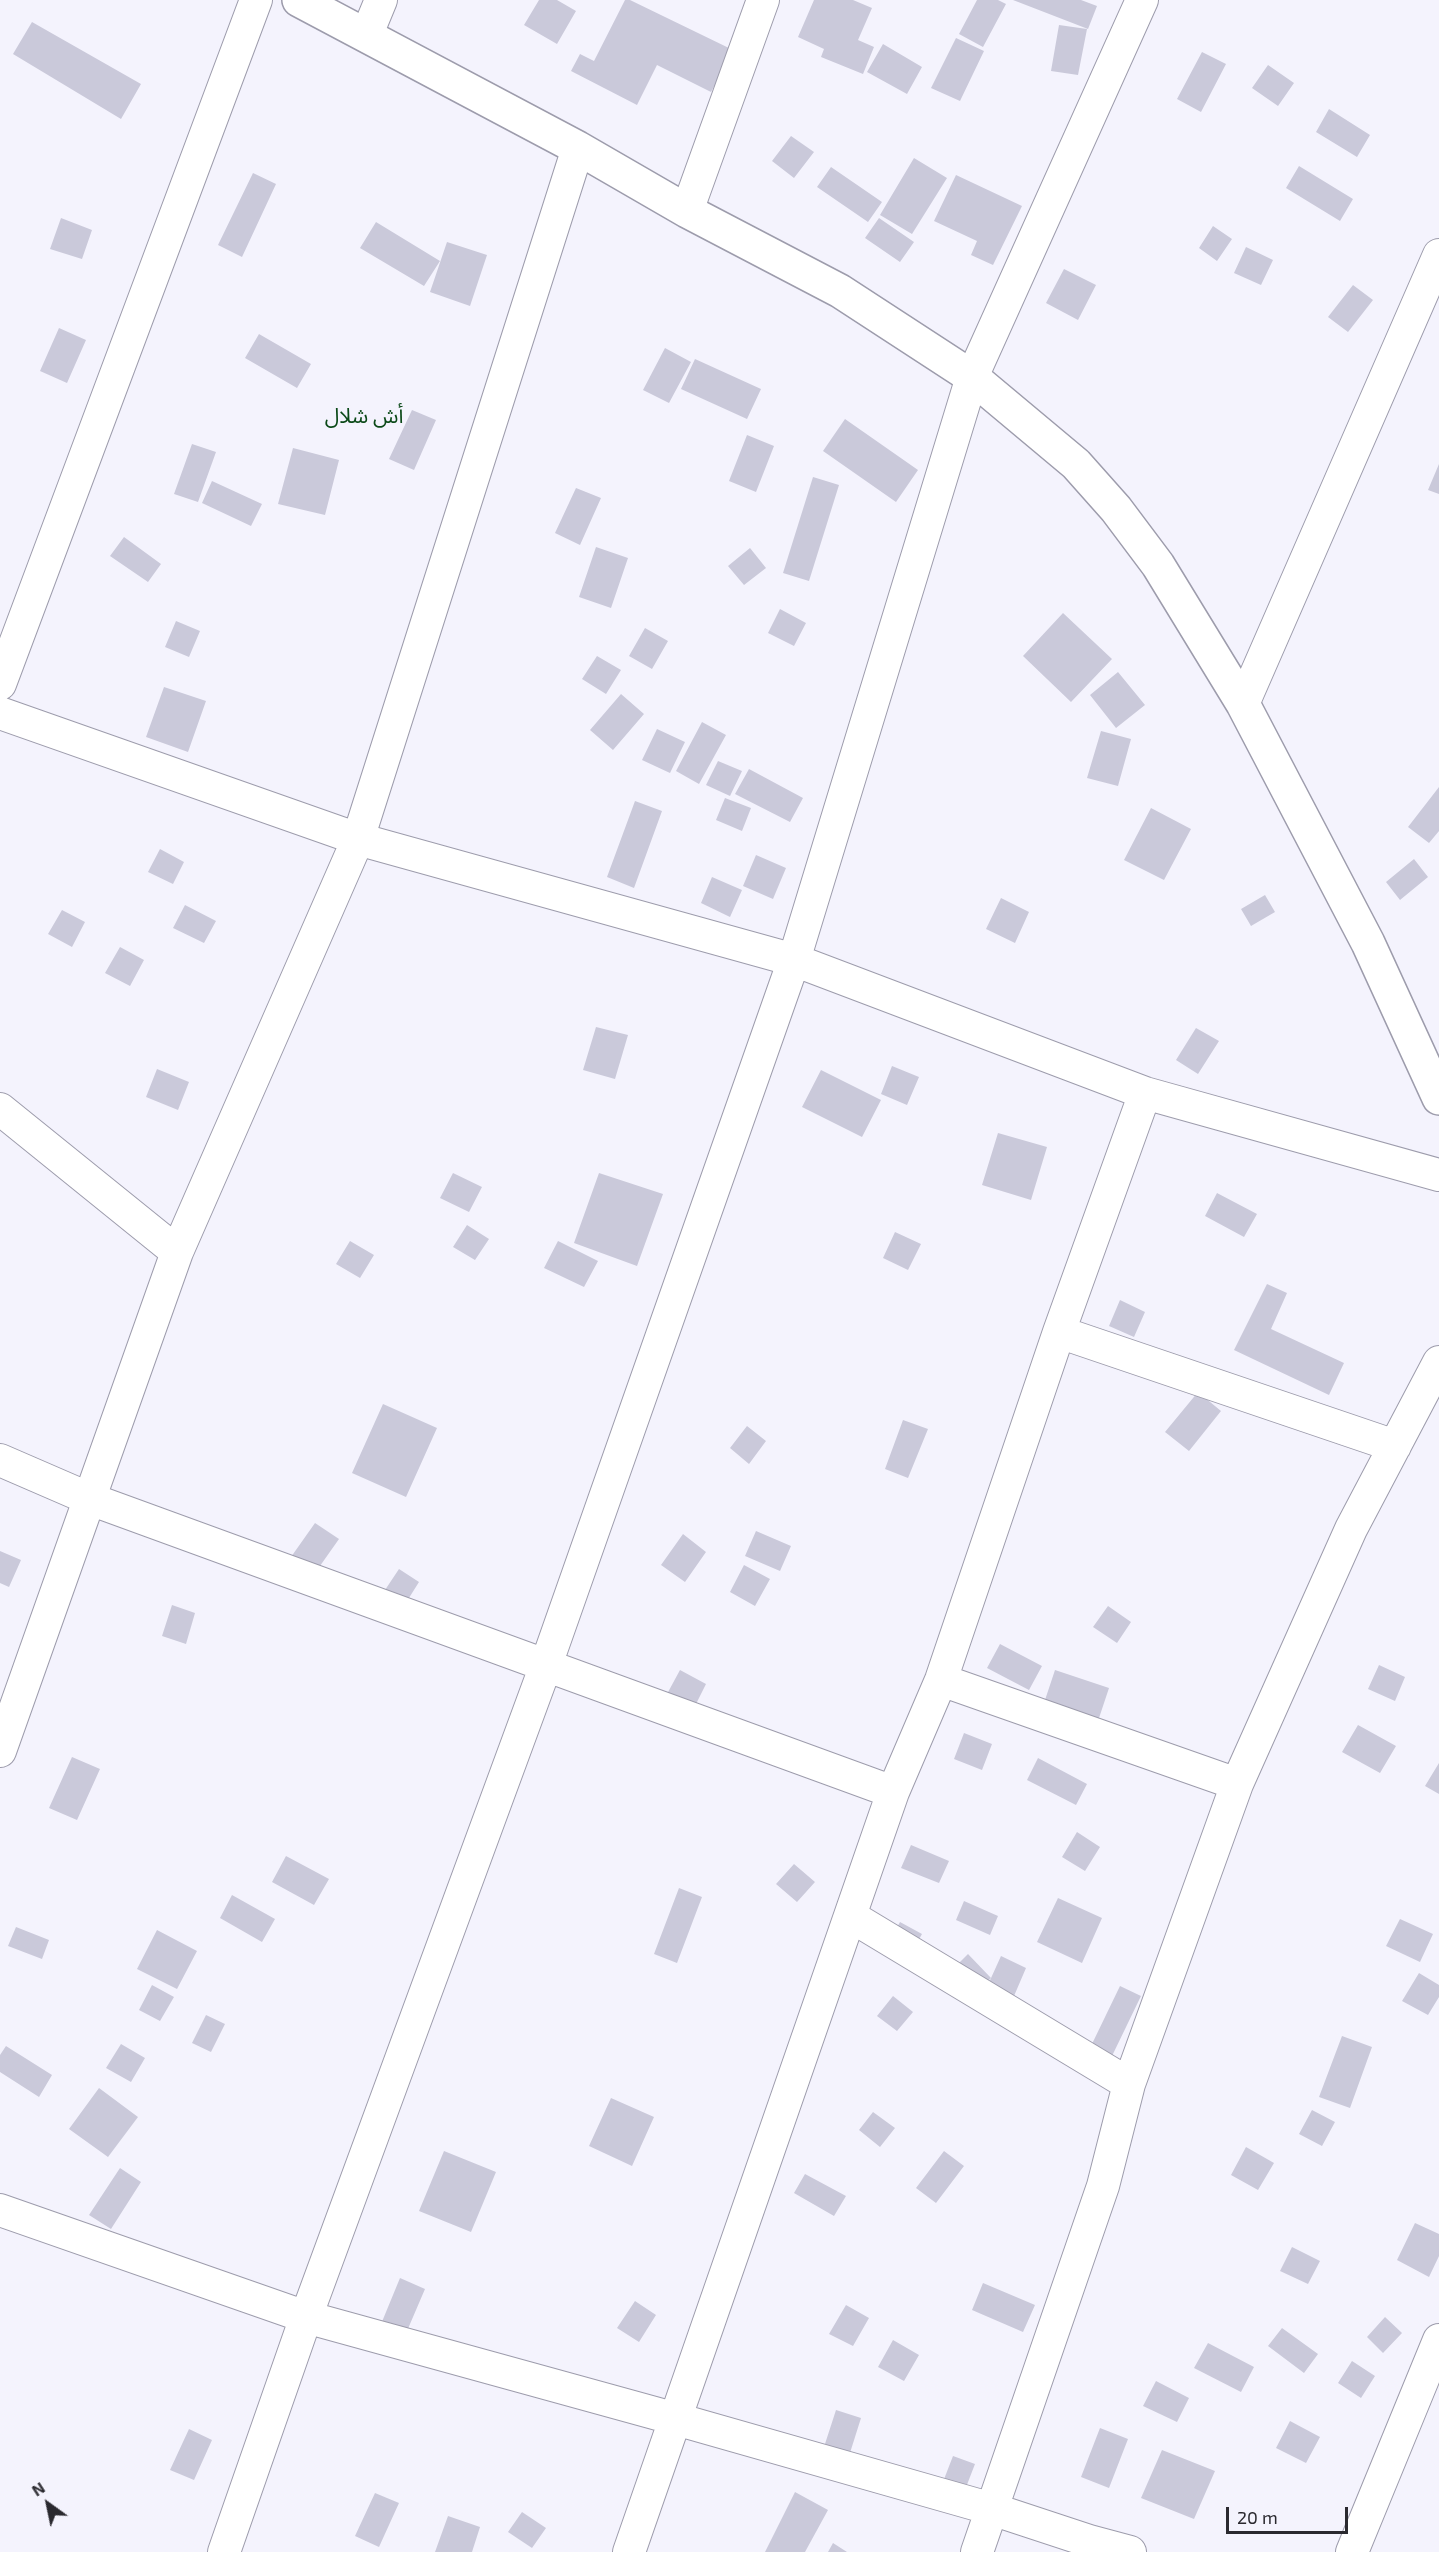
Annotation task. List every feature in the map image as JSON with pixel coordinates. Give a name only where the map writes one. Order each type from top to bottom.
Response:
[{"type":"main road","points":[[300,0],[578,148],[687,211],[840,291],[972,377],[1076,464],[1116,509],[1158,566],[1243,704],[1368,943],[1439,1098]]},
{"type":"street","points":[[0,684],[256,0]]},
{"type":"street","points":[[367,34],[381,0]]},
{"type":"street","points":[[687,211],[763,0]]},
{"type":"street","points":[[224,2552],[306,2317],[546,1665],[794,960],[972,377],[1142,0]]},
{"type":"street","points":[[0,1751],[177,1252],[358,839],[578,148]]},
{"type":"street","points":[[1243,704],[1439,255]]},
{"type":"street","points":[[0,713],[358,839],[794,960],[1145,1093],[1439,1175]]},
{"type":"street","points":[[629,2552],[852,1917],[893,1792],[941,1680],[1059,1332],[1145,1093]]},
{"type":"street","points":[[0,1109],[177,1252]]},
{"type":"street","points":[[1059,1332],[1395,1446]]},
{"type":"street","points":[[977,2552],[1103,2186],[1129,2084],[1237,1784],[1351,1528],[1439,1362]]},
{"type":"street","points":[[0,1460],[90,1499],[893,1792]]},
{"type":"street","points":[[941,1680],[1237,1784]]},
{"type":"street","points":[[852,1917],[1129,2084]]},
{"type":"street","points":[[0,2210],[306,2317],[992,2509],[1130,2552]]},
{"type":"street","points":[[1352,2552],[1439,2340]]},
{"type":"building","points":[[539,0],[557,0],[576,11],[557,44],[524,25]]},
{"type":"building","points":[[625,0],[630,0],[733,50],[711,92],[657,65],[637,105],[571,71],[580,54],[594,61]]},
{"type":"building","points":[[814,0],[853,0],[872,8],[858,40],[874,47],[863,74],[821,57],[824,49],[798,37]]},
{"type":"building","points":[[977,0],[998,0],[1006,4],[983,47],[959,34]]},
{"type":"building","points":[[1013,0],[1081,0],[1097,6],[1088,29]]},
{"type":"building","points":[[32,22],[141,84],[121,119],[13,54]]},
{"type":"building","points":[[1059,25],[1087,29],[1078,75],[1051,71]]},
{"type":"building","points":[[956,38],[984,51],[960,101],[931,88]]},
{"type":"building","points":[[883,44],[922,67],[907,94],[867,72]]},
{"type":"building","points":[[1202,52],[1226,64],[1201,112],[1177,99]]},
{"type":"building","points":[[1268,65],[1294,83],[1278,106],[1252,88]]},
{"type":"building","points":[[1329,109],[1370,135],[1357,157],[1316,132]]},
{"type":"building","points":[[791,136],[814,152],[794,178],[772,161]]},
{"type":"building","points":[[914,158],[947,178],[912,234],[880,215]]},
{"type":"building","points":[[1299,166],[1353,199],[1340,221],[1286,188]]},
{"type":"building","points":[[831,167],[882,202],[868,222],[817,187]]},
{"type":"building","points":[[253,173],[276,184],[242,257],[218,245]]},
{"type":"building","points":[[956,175],[1022,206],[993,265],[971,255],[977,241],[934,221]]},
{"type":"building","points":[[61,218],[92,230],[82,259],[50,249]]},
{"type":"building","points":[[879,218],[914,242],[900,262],[865,238]]},
{"type":"building","points":[[376,222],[440,261],[424,286],[360,248]]},
{"type":"building","points":[[1213,226],[1232,239],[1217,261],[1199,248]]},
{"type":"building","points":[[447,242],[487,255],[470,306],[430,292]]},
{"type":"building","points":[[1246,247],[1273,260],[1261,285],[1234,273]]},
{"type":"building","points":[[1064,269],[1096,285],[1078,320],[1046,303]]},
{"type":"building","points":[[1353,285],[1373,300],[1348,332],[1328,317]]},
{"type":"building","points":[[59,328],[86,340],[67,383],[40,371]]},
{"type":"building","points":[[259,334],[311,364],[297,388],[245,358]]},
{"type":"building","points":[[665,348],[691,362],[669,403],[643,390]]},
{"type":"building","points":[[695,359],[761,389],[747,419],[681,389]]},
{"type":"building","points":[[412,410],[436,420],[414,470],[389,459]]},
{"type":"building","points":[[845,419],[918,470],[896,502],[823,451]]},
{"type":"building","points":[[747,435],[774,446],[756,492],[729,481]]},
{"type":"building","points":[[192,444],[216,452],[198,502],[174,494]]},
{"type":"building","points":[[293,448],[339,460],[325,515],[278,504]]},
{"type":"building","points":[[1439,464],[1439,494],[1428,490]]},
{"type":"building","points":[[813,477],[839,485],[809,581],[783,573]]},
{"type":"building","points":[[212,481],[262,504],[251,526],[202,503]]},
{"type":"building","points":[[576,488],[601,498],[580,545],[555,533]]},
{"type":"building","points":[[124,537],[161,564],[148,582],[110,556]]},
{"type":"building","points":[[596,547],[628,558],[611,608],[579,597]]},
{"type":"building","points":[[750,548],[766,568],[744,585],[728,566]]},
{"type":"building","points":[[780,609],[806,623],[794,646],[768,633]]},
{"type":"building","points":[[1063,613],[1112,659],[1071,702],[1023,656]]},
{"type":"building","points":[[176,621],[200,631],[189,657],[165,647]]},
{"type":"building","points":[[645,628],[668,641],[652,669],[629,656]]},
{"type":"building","points":[[597,656],[621,670],[606,694],[582,679]]},
{"type":"building","points":[[1118,672],[1145,705],[1116,728],[1090,695]]},
{"type":"building","points":[[164,687],[206,701],[188,752],[146,737]]},
{"type":"building","points":[[621,694],[644,714],[613,750],[590,730]]},
{"type":"building","points":[[702,722],[726,735],[699,784],[676,771]]},
{"type":"building","points":[[657,729],[685,742],[670,773],[642,760]]},
{"type":"building","points":[[1101,731],[1131,739],[1118,786],[1087,778]]},
{"type":"building","points":[[718,761],[742,771],[730,796],[706,785]]},
{"type":"building","points":[[749,769],[803,798],[790,822],[735,794]]},
{"type":"building","points":[[1439,787],[1439,831],[1429,843],[1408,827]]},
{"type":"building","points":[[725,798],[751,808],[742,831],[716,820]]},
{"type":"building","points":[[635,801],[662,811],[634,888],[607,877]]},
{"type":"building","points":[[1151,808],[1191,829],[1164,880],[1124,860]]},
{"type":"building","points":[[160,849],[184,862],[173,884],[148,872]]},
{"type":"building","points":[[756,855],[786,868],[773,899],[743,886]]},
{"type":"building","points":[[1414,859],[1428,877],[1400,900],[1386,882]]},
{"type":"building","points":[[712,877],[742,890],[730,917],[701,903]]},
{"type":"building","points":[[1265,895],[1275,912],[1251,926],[1241,909]]},
{"type":"building","points":[[1001,898],[1029,912],[1015,943],[986,929]]},
{"type":"building","points":[[185,905],[216,921],[204,943],[173,928]]},
{"type":"building","points":[[62,910],[85,922],[72,947],[48,934]]},
{"type":"building","points":[[120,947],[144,960],[130,986],[105,973]]},
{"type":"building","points":[[596,1027],[628,1035],[615,1079],[583,1070]]},
{"type":"building","points":[[1196,1028],[1219,1041],[1198,1074],[1176,1060]]},
{"type":"building","points":[[892,1066],[919,1077],[907,1105],[881,1094]]},
{"type":"building","points":[[157,1069],[189,1082],[178,1110],[146,1097]]},
{"type":"building","points":[[821,1070],[881,1100],[862,1137],[802,1107]]},
{"type":"building","points":[[998,1133],[1047,1147],[1031,1200],[982,1185]]},
{"type":"building","points":[[453,1173],[482,1187],[469,1212],[440,1198]]},
{"type":"building","points":[[599,1173],[663,1194],[637,1266],[574,1243]]},
{"type":"building","points":[[1217,1193],[1257,1214],[1244,1237],[1205,1216]]},
{"type":"building","points":[[467,1225],[489,1239],[475,1260],[453,1247]]},
{"type":"building","points":[[895,1232],[921,1244],[908,1270],[883,1258]]},
{"type":"building","points":[[350,1241],[374,1255],[360,1278],[336,1264]]},
{"type":"building","points":[[558,1241],[598,1261],[584,1287],[544,1268]]},
{"type":"building","points":[[1267,1284],[1287,1293],[1271,1329],[1344,1363],[1329,1395],[1234,1350]]},
{"type":"building","points":[[1120,1300],[1145,1312],[1134,1337],[1109,1326]]},
{"type":"building","points":[[1198,1392],[1221,1411],[1189,1451],[1165,1432]]},
{"type":"building","points":[[383,1404],[437,1428],[406,1497],[352,1473]]},
{"type":"building","points":[[903,1420],[928,1429],[908,1478],[885,1469]]},
{"type":"building","points":[[747,1426],[766,1441],[749,1464],[730,1448]]},
{"type":"building","points":[[315,1523],[339,1539],[315,1573],[291,1557]]},
{"type":"building","points":[[756,1531],[791,1546],[780,1571],[745,1556]]},
{"type":"building","points":[[683,1534],[706,1552],[685,1582],[661,1565]]},
{"type":"building","points":[[0,1551],[21,1560],[9,1587],[0,1583]]},
{"type":"building","points":[[744,1565],[770,1579],[755,1606],[730,1592]]},
{"type":"building","points":[[399,1569],[419,1582],[402,1609],[381,1596]]},
{"type":"building","points":[[172,1605],[195,1613],[186,1644],[162,1636]]},
{"type":"building","points":[[1108,1606],[1131,1622],[1117,1643],[1093,1627]]},
{"type":"building","points":[[1000,1644],[1042,1666],[1029,1690],[987,1668]]},
{"type":"building","points":[[1379,1665],[1405,1677],[1395,1701],[1368,1689]]},
{"type":"building","points":[[680,1670],[706,1684],[694,1708],[667,1694]]},
{"type":"building","points":[[1055,1670],[1109,1688],[1094,1733],[1040,1715]]},
{"type":"building","points":[[1358,1725],[1396,1746],[1380,1773],[1342,1752]]},
{"type":"building","points":[[964,1733],[992,1744],[982,1770],[954,1759]]},
{"type":"building","points":[[72,1757],[100,1769],[77,1820],[49,1808]]},
{"type":"building","points":[[1038,1758],[1087,1784],[1076,1805],[1027,1780]]},
{"type":"building","points":[[1439,1763],[1439,1794],[1425,1786]]},
{"type":"building","points":[[1077,1832],[1100,1847],[1085,1871],[1062,1857]]},
{"type":"building","points":[[911,1845],[949,1861],[939,1883],[901,1868]]},
{"type":"building","points":[[286,1856],[329,1879],[314,1905],[272,1882]]},
{"type":"building","points":[[794,1864],[815,1882],[797,1902],[776,1884]]},
{"type":"building","points":[[679,1888],[702,1897],[677,1963],[654,1954]]},
{"type":"building","points":[[232,1895],[275,1919],[262,1942],[220,1918]]},
{"type":"building","points":[[1058,1898],[1102,1918],[1082,1963],[1037,1942]]},
{"type":"building","points":[[964,1901],[998,1916],[990,1935],[956,1920]]},
{"type":"building","points":[[1400,1919],[1433,1934],[1420,1962],[1386,1946]]},
{"type":"building","points":[[900,1922],[922,1934],[907,1961],[885,1949]]},
{"type":"building","points":[[16,1927],[49,1940],[42,1959],[8,1946]]},
{"type":"building","points":[[157,1930],[197,1951],[177,1989],[137,1969]]},
{"type":"building","points":[[968,1954],[991,1978],[971,1997],[948,1974]]},
{"type":"building","points":[[1001,1956],[1026,1968],[1008,2010],[982,1998]]},
{"type":"building","points":[[1419,1973],[1439,1985],[1439,1997],[1428,2015],[1402,2001]]},
{"type":"building","points":[[152,1985],[174,1997],[160,2021],[139,2010]]},
{"type":"building","points":[[1120,1986],[1141,1996],[1112,2056],[1091,2046]]},
{"type":"building","points":[[893,1996],[913,2012],[897,2031],[877,2016]]},
{"type":"building","points":[[206,2015],[225,2024],[211,2052],[192,2043]]},
{"type":"building","points":[[1342,2036],[1372,2047],[1350,2108],[1319,2097]]},
{"type":"building","points":[[121,2044],[145,2058],[131,2082],[106,2068]]},
{"type":"building","points":[[6,2046],[52,2075],[39,2097],[0,2072],[0,2055]]},
{"type":"building","points":[[99,2088],[138,2117],[108,2157],[69,2129]]},
{"type":"building","points":[[611,2098],[654,2117],[632,2166],[589,2146]]},
{"type":"building","points":[[1312,2110],[1335,2122],[1322,2146],[1299,2134]]},
{"type":"building","points":[[873,2112],[895,2128],[880,2147],[859,2130]]},
{"type":"building","points":[[1246,2147],[1274,2163],[1258,2190],[1231,2175]]},
{"type":"building","points":[[444,2151],[496,2172],[471,2232],[419,2211]]},
{"type":"building","points":[[944,2151],[964,2166],[936,2203],[916,2188]]},
{"type":"building","points":[[120,2168],[141,2182],[111,2229],[89,2215]]},
{"type":"building","points":[[805,2174],[846,2196],[834,2216],[794,2193]]},
{"type":"building","points":[[1415,2223],[1439,2234],[1439,2256],[1429,2277],[1397,2260]]},
{"type":"building","points":[[1292,2247],[1320,2261],[1308,2284],[1280,2271]]},
{"type":"building","points":[[400,2278],[425,2289],[404,2338],[379,2329]]},
{"type":"building","points":[[983,2283],[1035,2305],[1023,2332],[972,2310]]},
{"type":"building","points":[[635,2301],[656,2315],[639,2342],[617,2328]]},
{"type":"building","points":[[846,2305],[869,2318],[853,2346],[829,2334]]},
{"type":"building","points":[[1385,2317],[1402,2333],[1383,2353],[1367,2337]]},
{"type":"building","points":[[1282,2328],[1318,2354],[1304,2373],[1268,2346]]},
{"type":"building","points":[[893,2340],[919,2355],[904,2381],[878,2367]]},
{"type":"building","points":[[1208,2343],[1254,2367],[1241,2392],[1194,2368]]},
{"type":"building","points":[[1352,2361],[1375,2376],[1361,2398],[1338,2383]]},
{"type":"building","points":[[1156,2381],[1189,2398],[1177,2422],[1143,2406]]},
{"type":"building","points":[[836,2410],[861,2418],[849,2456],[824,2447]]},
{"type":"building","points":[[1290,2421],[1320,2437],[1306,2463],[1276,2448]]},
{"type":"building","points":[[1100,2428],[1128,2439],[1109,2488],[1081,2477]]},
{"type":"building","points":[[189,2429],[212,2440],[194,2480],[170,2470]]},
{"type":"building","points":[[1162,2450],[1215,2471],[1194,2519],[1141,2498]]},
{"type":"building","points":[[953,2456],[975,2464],[963,2495],[941,2487]]},
{"type":"building","points":[[795,2492],[828,2510],[805,2552],[765,2552]]},
{"type":"building","points":[[375,2493],[399,2503],[379,2547],[355,2536]]},
{"type":"building","points":[[522,2512],[546,2528],[532,2548],[508,2532]]},
{"type":"building","points":[[448,2516],[480,2527],[472,2552],[435,2552]]},
{"type":"building","points":[[833,2543],[847,2552],[828,2552]]},
{"type":"district","name":"أش شلال","points":[[364,416]]}]
